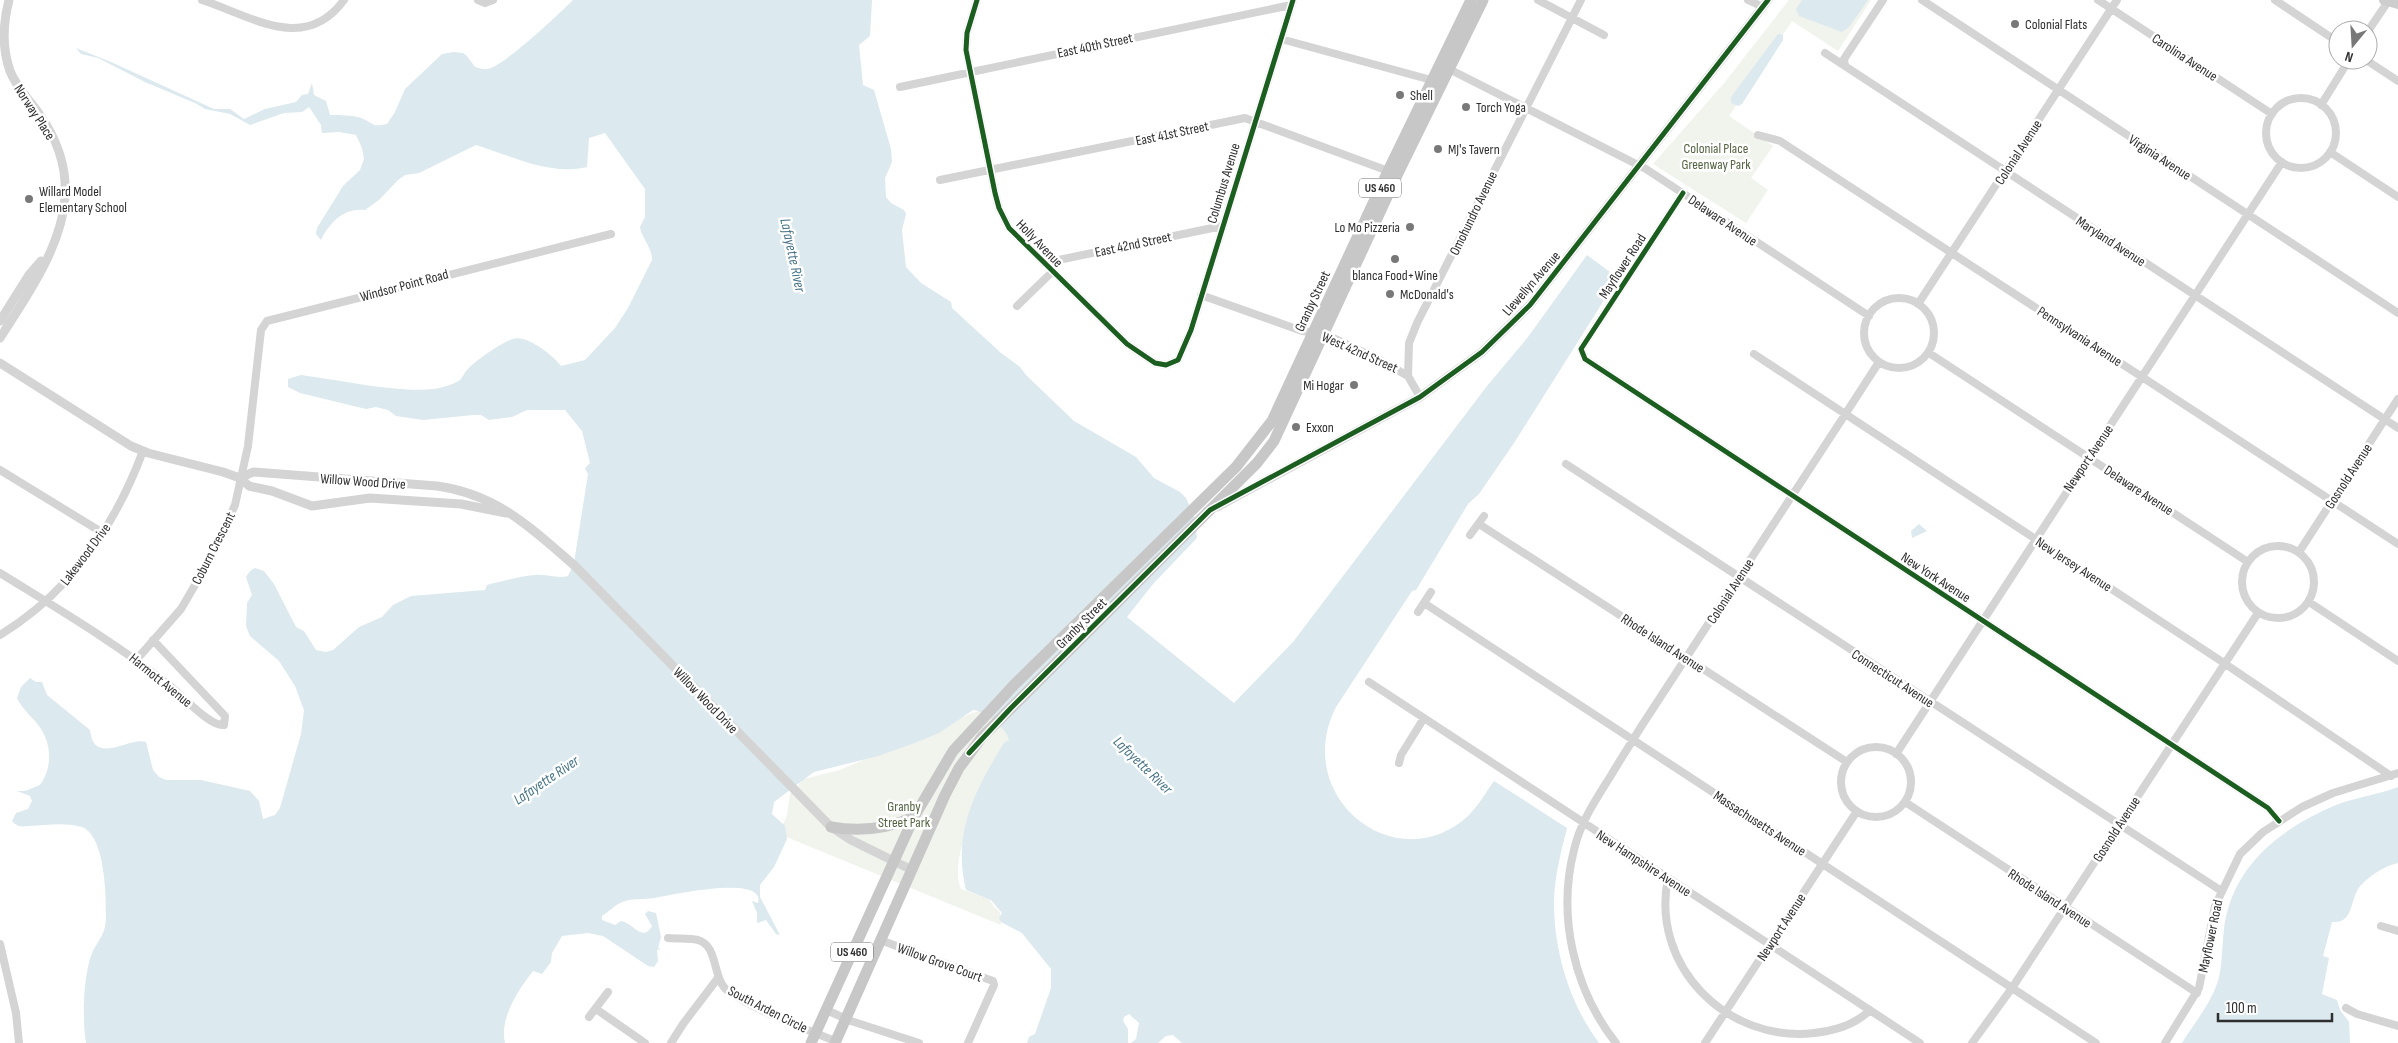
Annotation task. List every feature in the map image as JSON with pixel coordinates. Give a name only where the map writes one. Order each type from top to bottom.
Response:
[{"type":"main road","name":"Granby Street","points":[[1444,66],[1471,0]]},
{"type":"main road","name":"Granby Street","points":[[835,1042],[945,795],[969,753],[1005,713],[1257,463],[1274,441],[1320,333],[1436,81],[1483,0]]},
{"type":"main road","name":"Granby Street","points":[[813,1038],[914,817],[942,767],[958,744],[1019,680],[1236,467],[1263,434],[1320,333]]},
{"type":"main road","points":[[831,827],[874,829],[901,823],[914,817]]},
{"type":"street","name":"Norway Place","points":[[0,338],[32,288],[48,253],[62,214],[65,198],[63,168],[48,127],[22,93],[10,71],[4,30],[9,0]]},
{"type":"street","points":[[202,0],[276,26],[296,29],[324,21],[344,0]]},
{"type":"street","points":[[478,0],[485,3],[493,0]]},
{"type":"street","name":"Holly Avenue","points":[[977,0],[965,43],[990,171],[1003,218],[1009,228],[1052,272],[1127,344],[1155,363],[1166,365]]},
{"type":"street","points":[[1538,0],[1604,35]]},
{"type":"street","name":"Omohundro Avenue","points":[[1408,376],[1409,343],[1581,0]]},
{"type":"street","points":[[1748,0],[1766,4]]},
{"type":"street","points":[[1845,66],[1844,60],[1883,0]]},
{"type":"street","name":"Virginia Avenue","points":[[1922,0],[2398,313]]},
{"type":"street","name":"Carolina Avenue","points":[[2098,0],[2272,114]]},
{"type":"street","name":"Colonial Avenue","points":[[1918,304],[2117,0]]},
{"type":"street","points":[[2275,0],[2328,35]]},
{"type":"street","points":[[2376,20],[2390,1]]},
{"type":"street","name":"East 40th Street","points":[[900,87],[1292,2]]},
{"type":"street","name":"Columbus Avenue","points":[[1166,365],[1173,364],[1181,356],[1292,2]]},
{"type":"street","name":"Llewellyn Avenue","points":[[1210,510],[1420,397],[1482,352],[1530,306],[1766,4]]},
{"type":"street","points":[[1281,39],[1436,81]]},
{"type":"street","name":"Maryland Avenue","points":[[1825,53],[2398,428]]},
{"type":"street","name":"Delaware Avenue","points":[[1444,66],[1640,165],[1869,316]]},
{"type":"street","points":[[2378,68],[2398,81]]},
{"type":"street","points":[[2321,105],[2343,70]]},
{"type":"street","points":[[2298,98],[2321,105],[2335,123],[2336,138],[2330,152],[2319,163],[2304,168],[2297,168],[2282,162],[2268,144],[2266,129],[2272,114],[2283,103],[2298,98]]},
{"type":"street","name":"East 41st Street","points":[[940,180],[1245,118],[1393,173]]},
{"type":"street","name":"Pennsylvania Avenue","points":[[1758,135],[1780,141],[2398,544]]},
{"type":"street","points":[[2330,152],[2398,197]]},
{"type":"street","name":"Newport Avenue","points":[[1896,754],[2035,538],[2282,162]]},
{"type":"street","name":"Mayflower Road","points":[[1581,352],[1604,313],[1684,193]]},
{"type":"street","name":"East 42nd Street","points":[[1044,263],[1222,226]]},
{"type":"street","name":"Windsor Point Road","points":[[253,389],[261,330],[267,321],[272,318],[611,234]]},
{"type":"street","name":"Norway Place","points":[[0,321],[29,275],[48,253]]},
{"type":"street","points":[[1016,306],[1052,272]]},
{"type":"street","points":[[1201,295],[1302,331],[1320,333]]},
{"type":"street","points":[[1905,298],[1918,304],[1927,312],[1934,326],[1934,340],[1928,353],[1920,362],[1905,368],[1889,367],[1879,362],[1868,350],[1866,343],[1865,327],[1869,316],[1875,308],[1888,300],[1905,298]]},
{"type":"street","name":"West 42nd Street","points":[[1320,333],[1378,359],[1408,376],[1420,397]]},
{"type":"street","name":"New York Avenue","points":[[1581,352],[1585,359],[2268,808],[2279,820]]},
{"type":"street","name":"Delaware Avenue","points":[[1928,353],[2248,562]]},
{"type":"street","name":"New Jersey Avenue","points":[[1754,354],[2395,775]]},
{"type":"street","name":"Colonial Avenue","points":[[1582,822],[1633,739],[1879,362]]},
{"type":"street","name":"Willow Wood Drive","points":[[0,363],[143,451],[240,478],[249,486],[272,491],[312,506],[370,498],[461,504],[512,514]]},
{"type":"street","name":"Coburn Crescent","points":[[137,660],[181,609],[209,561],[235,505],[248,446],[253,389]]},
{"type":"street","name":"Gosnold Avenue","points":[[2299,552],[2398,399]]},
{"type":"street","name":"Lakewood Drive","points":[[0,635],[46,602],[76,570],[103,533],[125,495],[143,451]]},
{"type":"street","name":"Connecticut Avenue","points":[[1566,464],[2220,890]]},
{"type":"street","points":[[0,470],[103,533]]},
{"type":"street","name":"Willow Wood Drive","points":[[240,478],[253,472],[437,486],[480,496],[512,514],[575,566],[831,827],[851,840],[912,870]]},
{"type":"street","points":[[1470,535],[1484,516]]},
{"type":"street","name":"Rhode Island Avenue","points":[[1479,524],[1847,762]]},
{"type":"street","points":[[2271,547],[2286,547],[2299,552],[2309,562],[2314,575],[2314,589],[2309,602],[2304,609],[2290,617],[2273,618],[2258,612],[2248,602],[2242,589],[2243,575],[2248,562],[2258,552],[2271,547]]},
{"type":"street","name":"Harmott Avenue","points":[[0,573],[137,660],[217,724],[222,726],[226,723],[225,716],[153,640]]},
{"type":"street","points":[[1418,612],[1431,592]]},
{"type":"street","points":[[2309,602],[2398,661]]},
{"type":"street","name":"Massachusetts Avenue","points":[[1424,603],[2096,1043]]},
{"type":"street","name":"Gosnold Avenue","points":[[1972,1043],[2012,988],[2258,612]]},
{"type":"street","name":"New Hampshire Avenue","points":[[1369,682],[1920,1043]]},
{"type":"street","points":[[1399,763],[1401,755],[1424,718]]},
{"type":"street","points":[[1870,748],[1883,748],[1896,754],[1909,772],[1910,788],[1904,802],[1886,816],[1871,817],[1857,811],[1847,802],[1842,789],[1842,775],[1847,762],[1857,753],[1870,748]]},
{"type":"street","name":"Mayflower Road","points":[[2165,1043],[2197,993],[2220,890],[2240,854],[2279,820],[2324,796],[2395,775]]},
{"type":"street","name":"Rhode Island Avenue","points":[[1904,802],[2197,993]]},
{"type":"street","name":"Newport Avenue","points":[[1705,1043],[1857,811]]},
{"type":"street","points":[[1582,822],[1569,876],[1570,938],[1576,963],[1589,1000],[1616,1043]]},
{"type":"street","points":[[1668,878],[1665,892],[1665,918],[1675,954],[1694,986],[1724,1013],[1758,1029],[1796,1034],[1819,1033],[1839,1028],[1859,1019],[1870,1010]]},
{"type":"street","points":[[2381,926],[2398,931]]},
{"type":"street","name":"South Arden Circle","points":[[668,938],[698,940],[706,944],[718,978],[730,992],[813,1038],[835,1042]]},
{"type":"street","name":"Willow Grove Court","points":[[880,940],[993,981],[994,985],[968,1043]]},
{"type":"street","points":[[0,944],[16,1012],[19,1043]]},
{"type":"street","points":[[671,1043],[718,978]]},
{"type":"street","points":[[589,1017],[608,992]]},
{"type":"street","points":[[596,1008],[645,1043]]},
{"type":"street","points":[[2346,1008],[2357,1014],[2398,1026]]},
{"type":"street","points":[[826,1010],[919,1043]]},
{"type":"green space","name":"Colonial Place Greenway Park","points":[[1789,0],[1871,0],[1838,51],[1792,21],[1729,116],[1773,146],[1751,178],[1768,190],[1746,223],[1653,164],[1725,82]]},
{"type":"green space","name":"Granby Street Park","points":[[991,708],[1014,741],[974,813],[960,854],[958,873],[961,889],[989,899],[1000,912],[1001,925],[784,836],[783,824],[787,815],[790,794],[804,779],[840,770],[972,713]]},
{"type":"water","name":"Lafayette River","points":[[573,0],[872,0],[870,36],[859,45],[863,85],[874,90],[891,149],[892,162],[885,178],[886,197],[891,203],[904,210],[906,214],[902,230],[906,267],[921,283],[951,302],[952,308],[1001,353],[1020,367],[1074,421],[1136,457],[1154,478],[1180,492],[1186,498],[1194,516],[1197,538],[1153,584],[1127,617],[1234,703],[1293,642],[1487,386],[1528,337],[1587,255],[1618,278],[1514,443],[1479,494],[1468,504],[1416,590],[1412,591],[1336,707],[1326,741],[1327,772],[1339,799],[1359,820],[1384,834],[1412,839],[1441,833],[1469,815],[1494,781],[1567,828],[1558,865],[1554,894],[1557,940],[1572,994],[1580,1012],[1599,1043],[1182,1043],[1173,1035],[1166,1036],[1158,1043],[1131,1043],[1136,1039],[1139,1023],[1129,1014],[1124,1017],[1123,1021],[1128,1029],[1128,1043],[1027,1043],[1029,1037],[1035,1034],[1051,988],[1051,969],[1022,933],[1001,922],[999,918],[1002,913],[991,900],[966,890],[962,869],[964,831],[969,813],[984,778],[1004,743],[1009,740],[1000,725],[983,713],[973,710],[939,733],[912,744],[878,756],[814,772],[774,802],[772,814],[785,826],[787,839],[774,867],[760,885],[760,897],[780,935],[776,934],[766,920],[757,923],[757,913],[752,901],[758,903],[757,894],[748,890],[716,888],[621,902],[602,916],[602,920],[615,925],[621,921],[626,922],[638,931],[645,933],[652,926],[645,914],[648,911],[656,913],[661,937],[658,948],[661,949],[657,950],[658,961],[654,967],[648,966],[603,936],[588,933],[562,936],[552,953],[551,962],[542,974],[533,971],[516,995],[505,1024],[505,1043],[86,1043],[84,1009],[88,969],[90,958],[103,933],[106,920],[103,866],[95,842],[90,833],[82,827],[63,824],[22,826],[12,821],[16,813],[28,809],[32,801],[30,796],[17,791],[25,791],[40,785],[47,772],[49,757],[45,736],[17,698],[21,687],[30,678],[36,682],[42,682],[47,695],[90,730],[93,741],[98,747],[113,748],[139,741],[146,742],[153,770],[159,777],[166,780],[201,780],[250,791],[259,801],[263,819],[275,815],[280,808],[301,734],[304,710],[295,686],[279,661],[250,636],[246,626],[247,603],[252,595],[246,577],[250,571],[255,568],[264,571],[274,584],[296,627],[304,631],[316,650],[326,652],[333,650],[359,627],[382,617],[393,605],[411,596],[485,590],[487,585],[518,577],[539,575],[568,576],[574,563],[588,474],[585,468],[590,463],[582,431],[565,410],[527,410],[512,417],[489,420],[481,415],[473,415],[423,420],[396,416],[388,410],[376,407],[366,409],[300,393],[288,387],[288,379],[301,375],[386,388],[419,390],[437,388],[448,386],[458,381],[468,369],[484,356],[503,344],[519,338],[539,347],[561,366],[585,360],[615,328],[628,308],[652,260],[652,255],[640,227],[645,217],[645,189],[605,133],[589,138],[587,167],[573,169],[559,169],[531,164],[476,145],[419,173],[405,175],[379,200],[365,210],[350,211],[338,218],[328,228],[321,240],[316,234],[317,228],[343,186],[360,170],[364,159],[362,148],[356,135],[339,132],[322,133],[321,125],[309,107],[302,112],[284,113],[250,125],[230,114],[205,109],[98,58],[81,54],[76,48],[214,109],[230,109],[244,119],[265,109],[296,102],[302,95],[308,94],[312,83],[314,95],[326,101],[330,115],[354,116],[374,125],[381,125],[387,124],[395,112],[405,89],[442,54],[463,53],[475,67],[481,69],[494,66],[505,60],[531,39]]},
{"type":"water","points":[[1802,0],[1868,0],[1849,27],[1842,32],[1799,16],[1796,9]]},
{"type":"water","points":[[1778,34],[1783,35],[1783,40],[1742,104],[1738,106],[1731,103],[1731,97]]},
{"type":"water","points":[[1919,524],[1927,531],[1912,538],[1911,531]]},
{"type":"water","points":[[2398,787],[2398,863],[2378,871],[2361,885],[2345,919],[2339,922],[2332,922],[2323,956],[2329,958],[2322,994],[2337,1000],[2340,1010],[2349,1022],[2350,1043],[2182,1043],[2208,1003],[2216,986],[2221,969],[2224,926],[2228,909],[2235,890],[2244,874],[2256,859],[2285,833],[2318,813],[2344,802]]},
{"type":"cycle path","points":[[977,0],[967,33],[966,50],[995,193],[999,208],[1009,228],[1127,344],[1155,363],[1166,365],[1178,360],[1191,330],[1293,0]]},
{"type":"cycle path","points":[[969,753],[1011,708],[1210,510],[1420,397],[1482,352],[1530,305],[1768,0]]},
{"type":"cycle path","points":[[1683,193],[1581,349],[1585,359],[2268,808],[2279,821]]},
{"type":"place","name":"Colonial Flats","points":[[2015,24]]},
{"type":"place","name":"Shell","points":[[1400,95]]},
{"type":"place","name":"Torch Yoga","points":[[1466,107]]},
{"type":"place","name":"MJ's Tavern","points":[[1438,149]]},
{"type":"place","name":"Willard Model Elementary School","points":[[29,199]]},
{"type":"place","name":"Lo Mo Pizzeria","points":[[1410,227]]},
{"type":"place","name":"blanca Food+Wine","points":[[1395,259]]},
{"type":"place","name":"McDonald's","points":[[1390,294]]},
{"type":"place","name":"Mi Hogar","points":[[1354,385]]},
{"type":"place","name":"Exxon","points":[[1296,427]]}]
